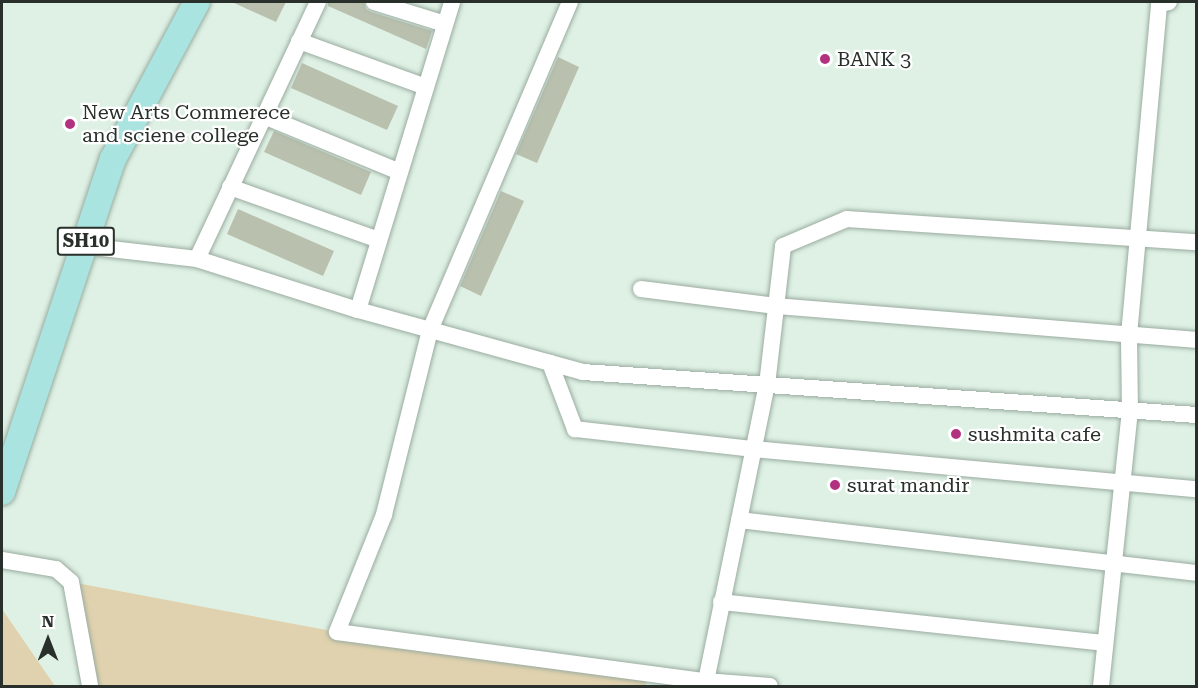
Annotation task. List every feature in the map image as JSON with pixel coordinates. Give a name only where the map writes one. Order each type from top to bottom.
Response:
[{"type":"main road","name":"SH10","points":[[2,492],[113,159],[196,2]]},
{"type":"street","points":[[196,259],[318,2]]},
{"type":"street","points":[[374,2],[445,24]]},
{"type":"street","points":[[358,310],[452,2]]},
{"type":"street","points":[[570,2],[430,330],[384,515],[337,633],[705,684],[770,687]]},
{"type":"street","points":[[1101,687],[1112,564],[1130,411],[1129,335],[1159,4],[1169,2]]},
{"type":"street","points":[[299,41],[426,87]]},
{"type":"street","points":[[264,116],[400,171]]},
{"type":"street","points":[[230,188],[379,240]]},
{"type":"street","points":[[705,684],[767,385],[783,246],[847,219],[1197,242]]},
{"type":"street","points":[[85,246],[196,259],[358,310],[583,372],[1197,415]]},
{"type":"street","points":[[641,290],[776,306],[1197,340]]},
{"type":"street","points":[[550,363],[575,429],[753,449],[1197,489]]},
{"type":"street","points":[[739,520],[1197,573]]},
{"type":"street","points":[[2,560],[56,569],[70,582],[90,687]]},
{"type":"street","points":[[721,602],[1105,643]]},
{"type":"shaded area","points":[[71,582],[337,632],[646,673],[646,686],[93,686]]},
{"type":"shaded area","points":[[2,609],[55,686],[2,686]]},
{"type":"building","points":[[232,2],[286,2],[276,22]]},
{"type":"building","points":[[328,2],[364,2],[366,9],[371,12],[432,31],[426,49],[328,6]]},
{"type":"building","points":[[558,57],[579,67],[537,163],[516,154]]},
{"type":"building","points":[[302,63],[398,106],[387,130],[291,88]]},
{"type":"building","points":[[274,131],[371,172],[361,195],[264,152]]},
{"type":"building","points":[[501,191],[524,201],[481,296],[460,286]]},
{"type":"building","points":[[238,209],[334,251],[323,276],[227,234]]},
{"type":"place","name":"BANK 3","points":[[825,59]]},
{"type":"place","name":"New Arts Commerece and sciene college","points":[[70,124]]},
{"type":"place","name":"sushmita cafe","points":[[956,434]]},
{"type":"place","name":"surat mandir","points":[[835,485]]}]
